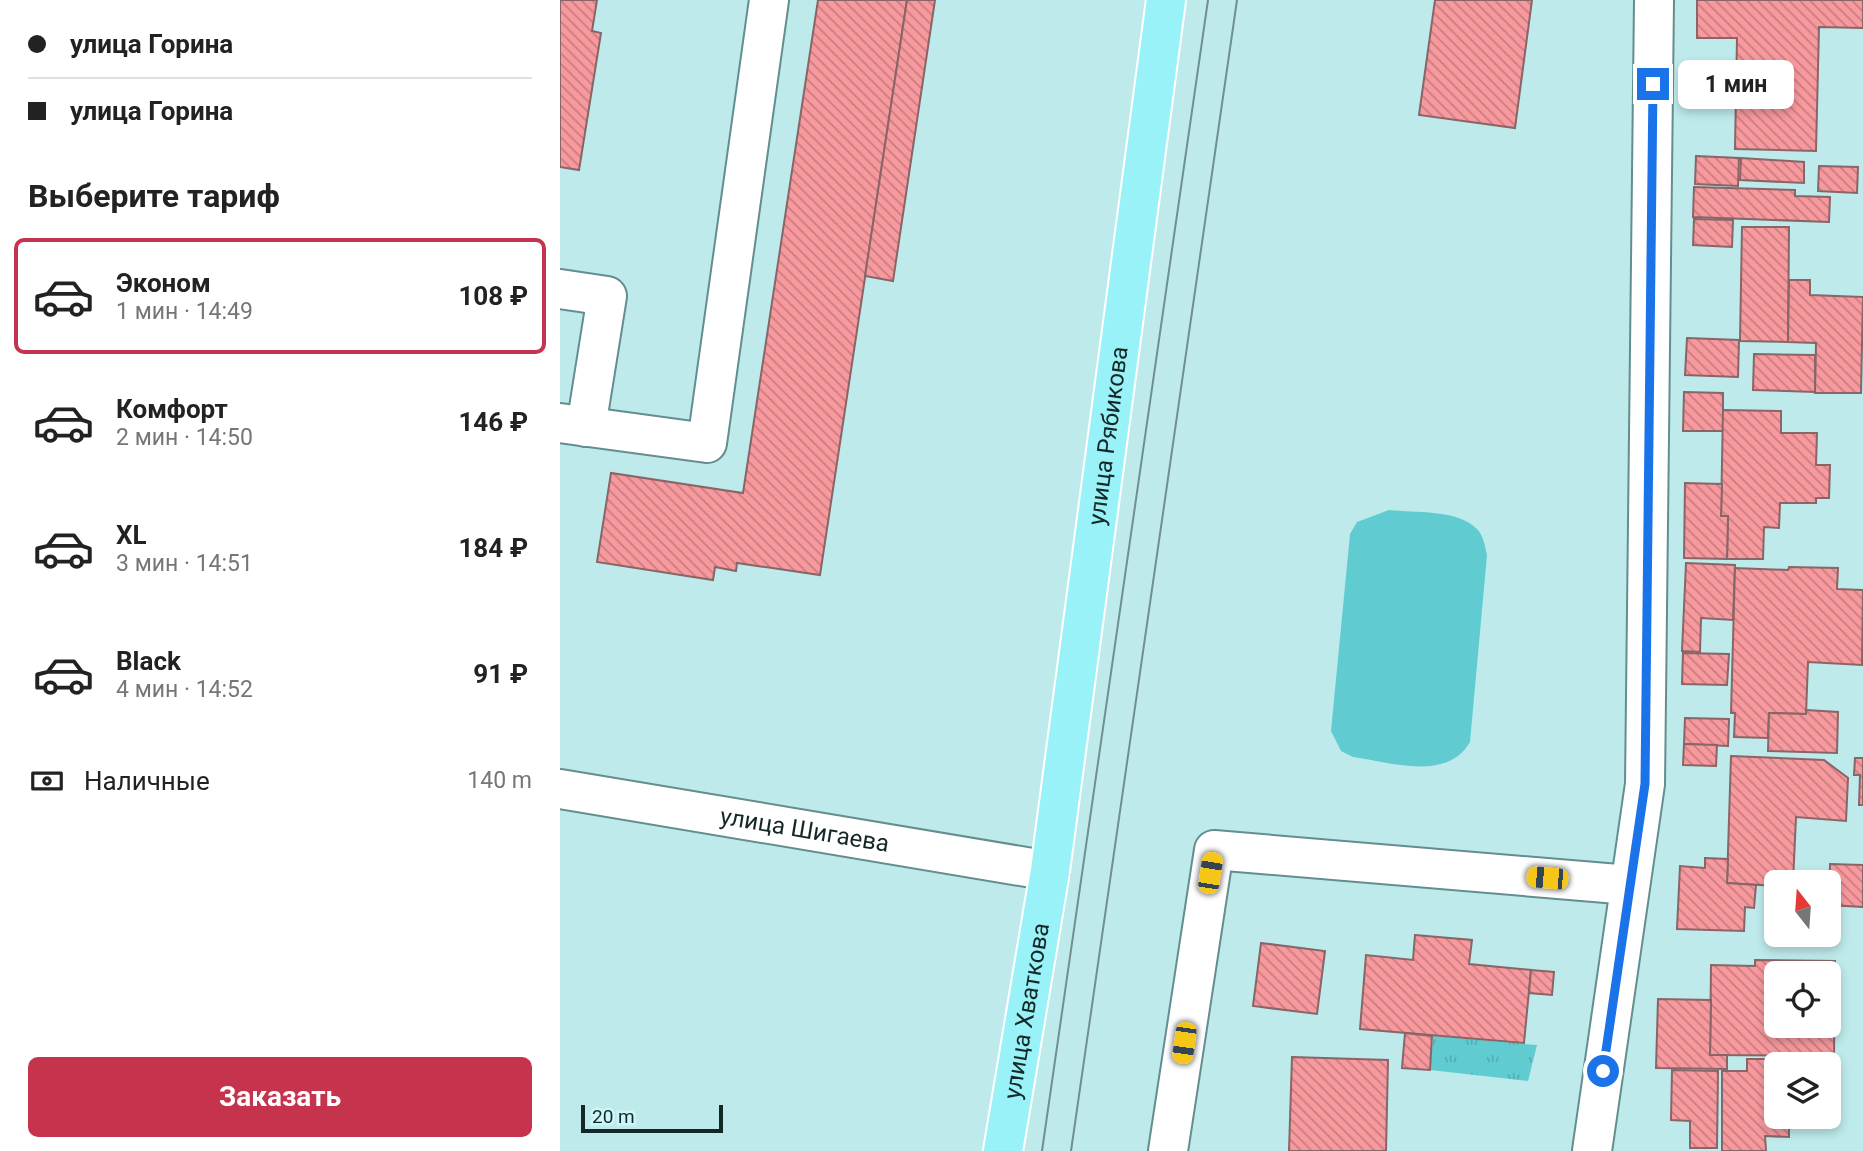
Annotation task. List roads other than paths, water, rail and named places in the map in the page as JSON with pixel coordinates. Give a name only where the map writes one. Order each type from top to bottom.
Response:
[{"type":"main road","name":"улица Рябикова","points":[[1050,871],[1166,0]]},
{"type":"main road","name":"улица Хваткова","points":[[1003,1151],[1050,871]]},
{"type":"street","points":[[560,289],[607,296],[573,425],[707,443],[769,0]]},
{"type":"street","points":[[1592,1151],[1645,784],[1654,0]]},
{"type":"street","name":"улица Шигаева","points":[[560,789],[1050,871]]},
{"type":"street","points":[[1168,1151],[1214,850],[1630,885]]},
{"type":"tram line","points":[[1042,1151],[1208,0]]},
{"type":"tram line","points":[[1071,1151],[1237,0]]}]
